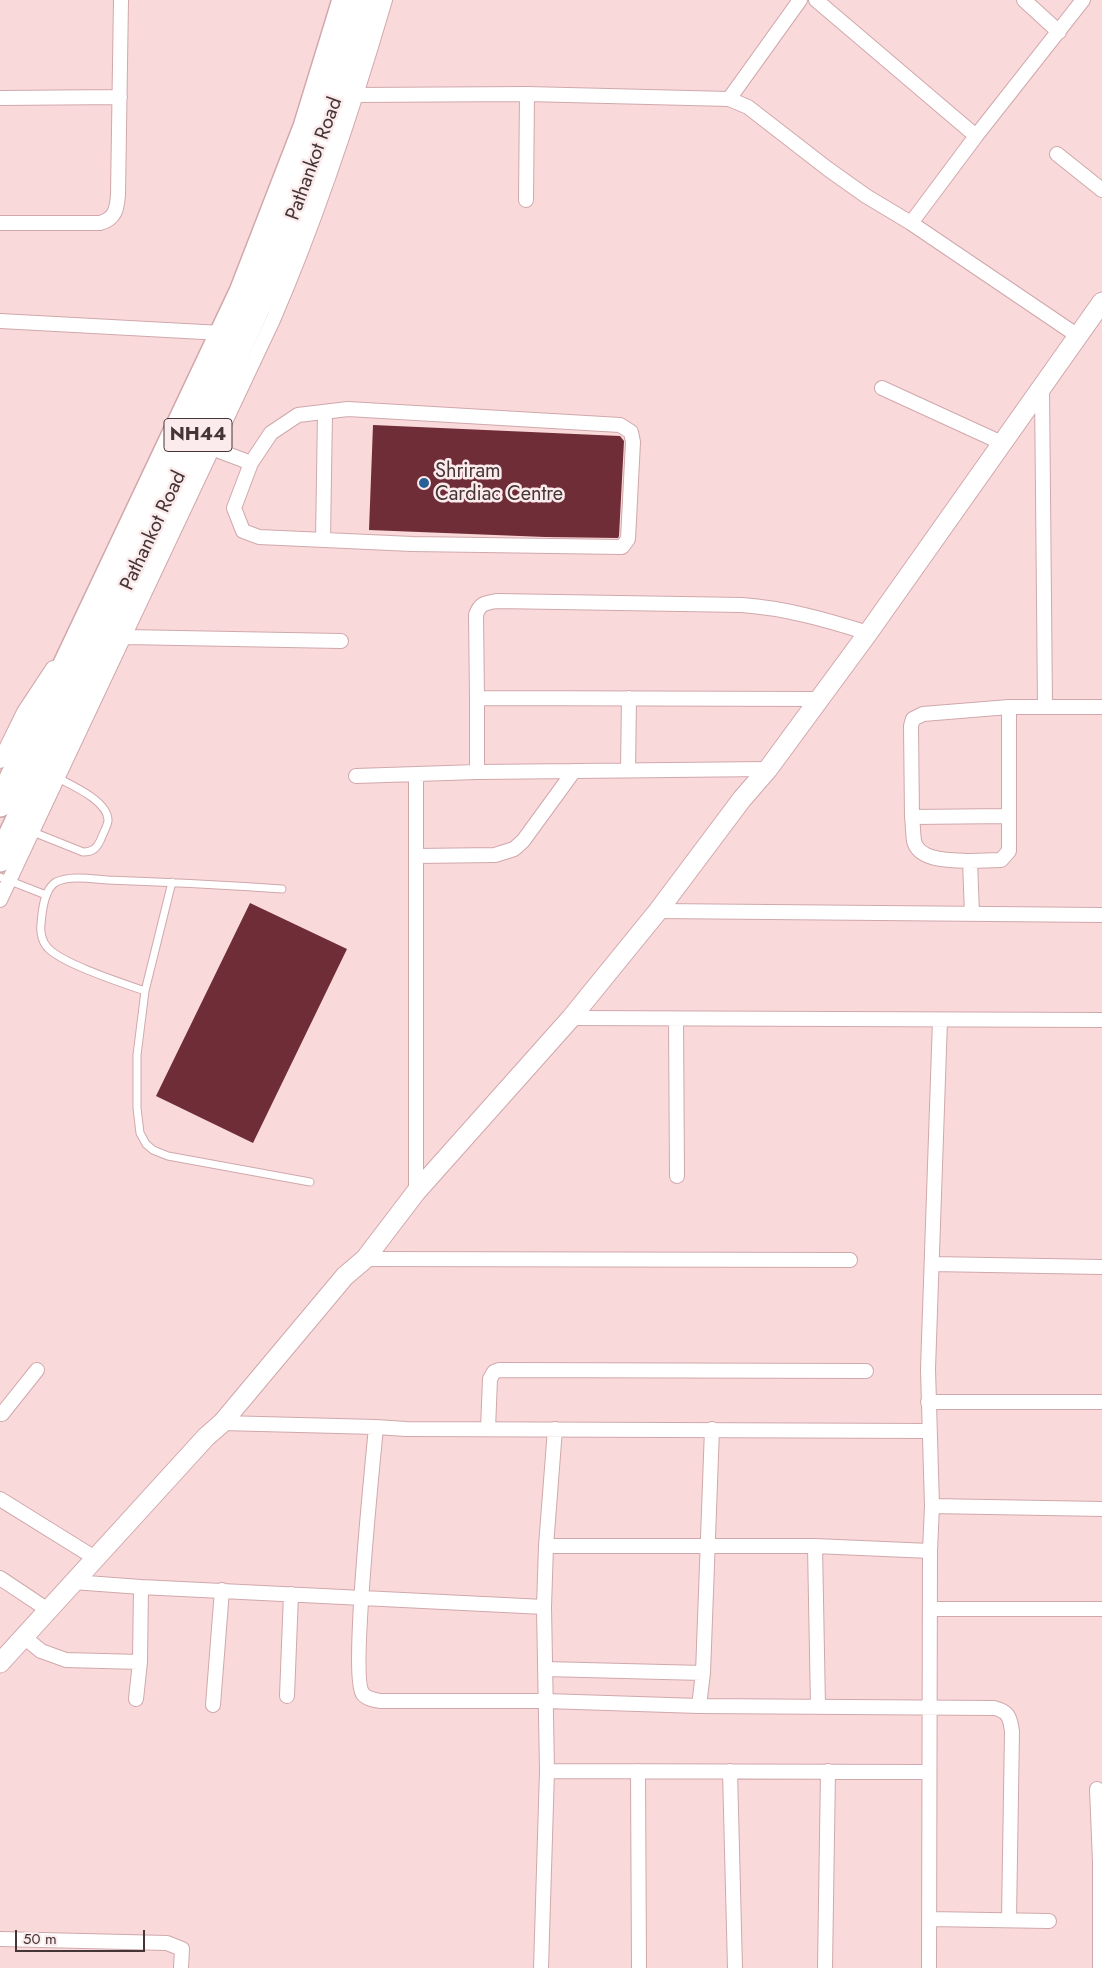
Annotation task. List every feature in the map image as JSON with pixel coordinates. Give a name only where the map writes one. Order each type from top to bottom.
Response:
[{"type":"highway","name":"NH44","points":[[0,804],[242,292],[306,127],[346,0]]},
{"type":"highway","name":"Pathankot Road","points":[[3,872],[50,774],[116,616],[269,282],[327,131],[368,0]]},
{"type":"street","points":[[0,223],[100,223],[108,221],[116,210],[118,195],[121,0]]},
{"type":"street","points":[[0,900],[3,872],[33,832],[50,774],[125,637],[214,449],[301,256],[356,95],[385,0]]},
{"type":"street","points":[[729,99],[800,0]]},
{"type":"street","points":[[816,0],[976,136]]},
{"type":"street","points":[[1024,0],[1059,32]]},
{"type":"street","points":[[911,223],[976,136],[1083,0]]},
{"type":"street","points":[[356,95],[527,94],[729,99],[748,107],[866,196],[911,223],[1078,336]]},
{"type":"street","points":[[526,200],[527,94]]},
{"type":"street","points":[[0,98],[120,97]]},
{"type":"street","points":[[1057,154],[1102,190]]},
{"type":"street","points":[[0,1662],[206,1437],[222,1422],[346,1276],[365,1259],[416,1192],[570,1018],[658,911],[742,799],[768,769],[868,633],[1102,302]]},
{"type":"street","points":[[0,322],[222,333]]},
{"type":"street","points":[[1042,387],[1045,707]]},
{"type":"street","points":[[882,388],[1002,443]]},
{"type":"street","points":[[348,409],[620,425],[631,432],[633,442],[628,539],[622,547],[412,544],[259,537],[243,531],[234,508],[251,463],[271,433],[298,415],[348,409]]},
{"type":"street","points":[[323,540],[325,412]]},
{"type":"street","points":[[214,449],[251,463]]},
{"type":"street","points":[[477,772],[476,615],[479,606],[484,603],[497,601],[742,605],[765,607],[812,617],[868,633]]},
{"type":"street","points":[[0,761],[24,712],[90,614]]},
{"type":"street","points":[[125,637],[340,641]]},
{"type":"street","points":[[477,698],[818,699]]},
{"type":"street","points":[[628,770],[629,698]]},
{"type":"street","points":[[1009,707],[1009,851],[1006,857],[1001,860],[970,862],[934,858],[921,852],[914,842],[912,817],[911,726],[913,719],[923,714],[1009,707],[1102,707]]},
{"type":"street","points":[[356,776],[477,772],[768,769]]},
{"type":"street","points":[[416,856],[495,855],[514,849],[523,841],[574,771]]},
{"type":"street","points":[[416,775],[416,1192]]},
{"type":"street","points":[[912,817],[1009,816]]},
{"type":"street","points":[[970,862],[972,914]]},
{"type":"street","points":[[658,911],[1102,915]]},
{"type":"street","points":[[570,1018],[1102,1020]]},
{"type":"street","points":[[676,1019],[677,1176]]},
{"type":"street","points":[[929,1968],[930,1551],[932,1506],[928,1402],[940,1020]]},
{"type":"street","points":[[365,1259],[850,1260]]},
{"type":"street","points":[[932,1264],[1102,1267]]},
{"type":"street","points":[[0,1414],[2,1414],[37,1370]]},
{"type":"street","points":[[488,1429],[490,1379],[494,1372],[499,1370],[866,1371]]},
{"type":"street","points":[[928,1402],[1102,1402]]},
{"type":"street","points":[[222,1422],[406,1429],[929,1431]]},
{"type":"street","points":[[376,1427],[361,1597],[360,1687],[363,1694],[369,1698],[381,1701],[546,1701],[699,1706],[930,1707],[994,1708],[1003,1710],[1009,1715],[1012,1731],[1009,1919]]},
{"type":"street","points":[[541,1968],[547,1771],[544,1607],[546,1546],[555,1429]]},
{"type":"street","points":[[699,1706],[703,1673],[712,1429]]},
{"type":"street","points":[[1,1502],[95,1558]]},
{"type":"street","points":[[932,1506],[1102,1509]]},
{"type":"street","points":[[546,1546],[815,1546],[930,1551]]},
{"type":"street","points":[[815,1546],[818,1707]]},
{"type":"street","points":[[0,1578],[48,1610]]},
{"type":"street","points":[[73,1582],[141,1588],[222,1590],[544,1607]]},
{"type":"street","points":[[136,1699],[140,1662],[141,1588]]},
{"type":"street","points":[[213,1705],[222,1590]]},
{"type":"street","points":[[287,1696],[291,1594]]},
{"type":"street","points":[[930,1609],[1102,1609]]},
{"type":"street","points":[[24,1637],[41,1651],[66,1660],[140,1662]]},
{"type":"street","points":[[545,1669],[703,1673]]},
{"type":"street","points":[[547,1771],[930,1772]]},
{"type":"street","points":[[638,1771],[639,1968]]},
{"type":"street","points":[[730,1771],[735,1968]]},
{"type":"street","points":[[825,1968],[828,1771]]},
{"type":"street","points":[[1097,1789],[1101,1861],[1100,1968]]},
{"type":"street","points":[[929,1919],[1049,1921]]},
{"type":"street","points":[[0,1939],[166,1942],[182,1949],[182,1968]]},
{"type":"lane","points":[[33,832],[84,852],[95,849],[98,845],[108,819],[104,808],[96,800],[50,774]]},
{"type":"lane","points":[[3,872],[46,895]]},
{"type":"lane","points":[[145,991],[60,958],[48,948],[42,938],[41,925],[46,895],[55,882],[78,879],[172,882],[282,889]]},
{"type":"lane","points":[[172,882],[145,991],[137,1054],[137,1108],[140,1133],[146,1144],[153,1150],[176,1158],[310,1182]]},
{"type":"building","points":[[373,425],[620,436],[624,441],[619,536],[618,538],[545,537],[369,530]]},
{"type":"building","points":[[250,903],[347,949],[253,1143],[156,1096]]},
{"type":"place","name":"Shriram Cardiac Centre","points":[[424,483]]}]
